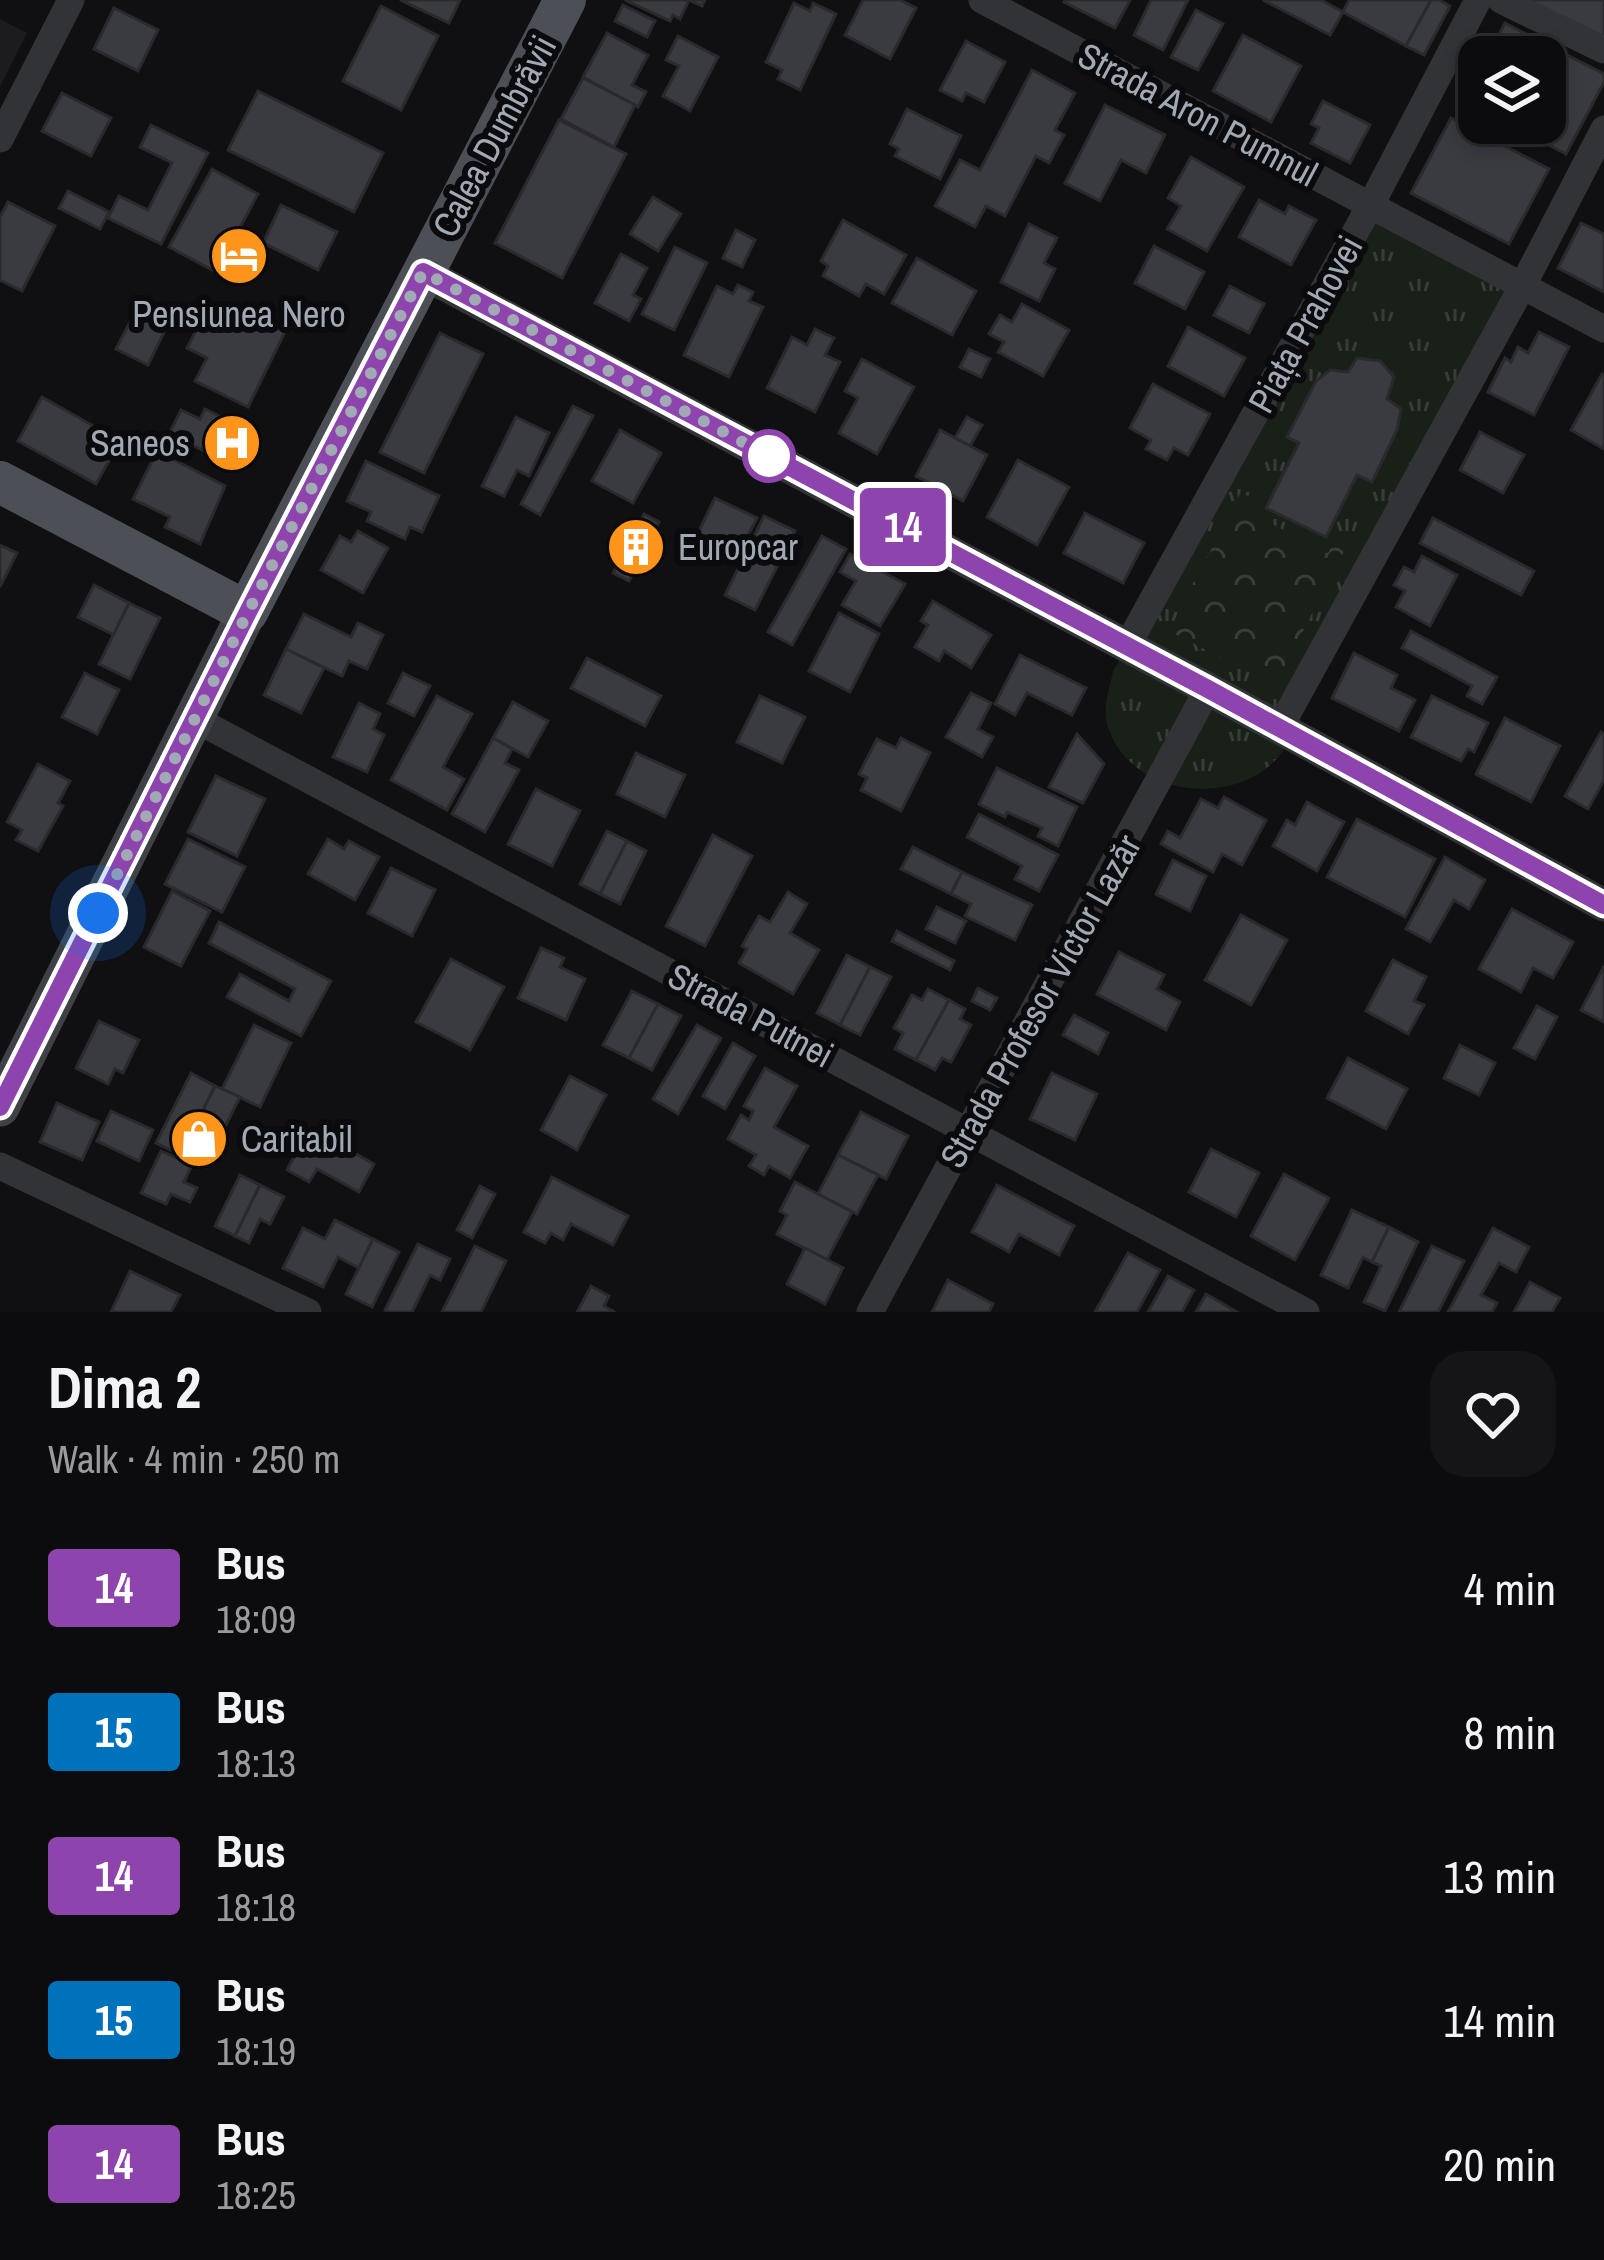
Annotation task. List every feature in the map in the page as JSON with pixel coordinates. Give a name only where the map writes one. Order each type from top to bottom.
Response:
[{"type":"main road","name":"Calea Dumbrăvii","points":[[0,1107],[248,612],[565,0]]},
{"type":"main road","points":[[0,482],[248,612]]},
{"type":"street","points":[[0,139],[71,0]]},
{"type":"street","name":"Strada Aron Pumnul","points":[[982,0],[1604,329]]},
{"type":"street","name":"Piața Prahovei","points":[[1127,646],[1478,0]]},
{"type":"street","points":[[1501,0],[1604,50]]},
{"type":"street","points":[[1279,728],[1604,129]]},
{"type":"street","points":[[423,272],[1604,904]]},
{"type":"street","name":"Strada Profesor Victor Lazăr","points":[[870,1312],[1208,689]]},
{"type":"street","name":"Strada Putnei","points":[[196,719],[1306,1312]]},
{"type":"street","points":[[0,1166],[308,1312]]},
{"type":"shaded area","points":[[0,19],[27,33],[0,86]]},
{"type":"green space","points":[[1371,204],[1523,285],[1297,700],[1294,732],[1275,761],[1225,787],[1168,783],[1142,771],[1121,752],[1108,727],[1106,706],[1113,672]]},
{"type":"green space","points":[[1241,492],[1260,503],[1255,515],[1328,553],[1338,536],[1349,542],[1275,685],[1169,631]]},
{"type":"building","points":[[400,0],[460,0],[449,23]]},
{"type":"building","points":[[625,0],[689,0],[680,19],[673,15],[670,21]]},
{"type":"building","points":[[863,0],[900,0],[916,8],[890,59],[845,35]]},
{"type":"building","points":[[1065,0],[1130,0],[1115,28]]},
{"type":"building","points":[[1151,0],[1188,0],[1163,50],[1134,35]]},
{"type":"building","points":[[1263,0],[1321,0],[1343,12],[1330,35]]},
{"type":"building","points":[[1349,0],[1431,0],[1406,46],[1343,12]]},
{"type":"building","points":[[1431,0],[1450,6],[1424,55],[1406,46]]},
{"type":"building","points":[[1525,0],[1604,0],[1604,39]]},
{"type":"building","points":[[794,3],[810,11],[813,3],[836,14],[800,90],[778,79],[782,70],[766,62]]},
{"type":"building","points":[[623,5],[655,21],[647,37],[615,21]]},
{"type":"building","points":[[381,6],[438,36],[401,110],[343,81]]},
{"type":"building","points":[[114,8],[158,30],[138,71],[94,49]]},
{"type":"building","points":[[1196,10],[1223,24],[1198,70],[1171,57]]},
{"type":"building","points":[[1505,23],[1530,36],[1498,36]]},
{"type":"building","points":[[607,33],[648,55],[632,85],[646,92],[638,107],[583,77]]},
{"type":"building","points":[[1243,35],[1301,66],[1271,122],[1213,91]]},
{"type":"building","points":[[678,36],[718,57],[690,111],[663,96],[679,66],[666,60]]},
{"type":"building","points":[[966,41],[1005,62],[984,102],[966,93],[962,101],[940,90]]},
{"type":"building","points":[[1566,54],[1604,74],[1604,82],[1566,154],[1547,144],[1566,144]]},
{"type":"building","points":[[1032,70],[1075,93],[1055,130],[1064,135],[1049,163],[1036,156],[1005,216],[986,206],[975,227],[935,206],[960,160],[980,170]]},
{"type":"building","points":[[583,78],[635,105],[614,147],[561,119]]},
{"type":"building","points":[[258,91],[383,153],[354,212],[228,150]]},
{"type":"building","points":[[62,93],[111,118],[91,156],[42,131]]},
{"type":"building","points":[[1323,101],[1370,125],[1350,163],[1311,143],[1319,128],[1311,124]]},
{"type":"building","points":[[1105,105],[1165,135],[1146,173],[1121,160],[1100,201],[1065,183]]},
{"type":"building","points":[[907,109],[961,136],[940,179],[895,156],[899,149],[890,144]]},
{"type":"building","points":[[1451,118],[1458,122],[1458,144],[1501,144],[1549,169],[1509,244],[1411,193]]},
{"type":"building","points":[[559,120],[626,154],[562,278],[495,243]]},
{"type":"building","points":[[151,125],[208,153],[161,244],[108,218],[119,196],[148,210],[172,163],[140,147]]},
{"type":"building","points":[[1191,157],[1244,187],[1207,251],[1167,229],[1181,206],[1168,198]]},
{"type":"building","points":[[212,169],[258,194],[216,272],[169,247]]},
{"type":"building","points":[[68,191],[109,212],[100,229],[59,208]]},
{"type":"building","points":[[653,197],[681,214],[658,251],[630,234]]},
{"type":"building","points":[[1259,200],[1285,214],[1289,206],[1316,220],[1291,265],[1239,237]]},
{"type":"building","points":[[8,202],[55,226],[22,291],[0,280],[0,217]]},
{"type":"building","points":[[281,205],[337,232],[318,270],[263,243]]},
{"type":"building","points":[[843,220],[906,255],[884,294],[866,284],[859,296],[823,276],[828,266],[821,261]]},
{"type":"building","points":[[1581,223],[1604,234],[1604,292],[1558,268]]},
{"type":"building","points":[[1029,224],[1057,238],[1044,263],[1055,269],[1039,301],[1001,282]]},
{"type":"building","points":[[736,230],[755,240],[742,267],[723,258]]},
{"type":"building","points":[[1154,246],[1204,272],[1185,309],[1135,283]]},
{"type":"building","points":[[675,247],[707,263],[674,330],[642,314]]},
{"type":"building","points":[[621,254],[647,268],[633,295],[641,299],[629,321],[595,303]]},
{"type":"building","points":[[917,258],[976,291],[952,335],[892,303]]},
{"type":"building","points":[[738,285],[753,292],[749,301],[763,307],[729,377],[684,355],[717,286],[733,294]]},
{"type":"building","points":[[1230,286],[1264,304],[1249,333],[1214,315]]},
{"type":"building","points":[[139,304],[170,320],[148,365],[116,349]]},
{"type":"building","points":[[1022,304],[1069,330],[1043,376],[998,352],[1004,342],[989,334],[1000,315],[1012,322]]},
{"type":"building","points":[[232,305],[285,332],[248,407],[195,381],[207,358],[187,348],[203,317],[221,326]]},
{"type":"building","points":[[1188,327],[1245,358],[1224,396],[1168,366]]},
{"type":"building","points":[[815,329],[834,338],[825,355],[840,362],[815,412],[767,388],[792,337],[807,345]]},
{"type":"building","points":[[1539,332],[1569,347],[1534,415],[1488,392],[1505,358],[1511,362],[1518,347],[1528,353]]},
{"type":"building","points":[[440,333],[483,354],[424,473],[380,452]]},
{"type":"building","points":[[969,349],[990,359],[981,377],[960,367]]},
{"type":"building","points":[[1357,358],[1380,361],[1394,377],[1387,399],[1401,409],[1397,430],[1372,482],[1357,475],[1326,537],[1266,508],[1299,443],[1287,437],[1316,381],[1330,370],[1348,372]]},
{"type":"building","points":[[862,359],[914,387],[877,454],[839,433],[858,398],[845,391]]},
{"type":"building","points":[[1604,375],[1604,449],[1571,430]]},
{"type":"building","points":[[1153,384],[1210,414],[1188,455],[1174,448],[1167,460],[1146,449],[1151,440],[1130,428]]},
{"type":"building","points":[[42,397],[120,441],[96,484],[18,441]]},
{"type":"building","points":[[573,406],[593,416],[540,515],[521,504]]},
{"type":"building","points":[[205,409],[248,430],[232,464],[169,434],[181,410],[200,419]]},
{"type":"building","points":[[516,417],[549,433],[529,476],[517,470],[504,496],[482,486]]},
{"type":"building","points":[[967,417],[982,425],[970,446],[955,438]]},
{"type":"building","points":[[620,430],[661,453],[633,503],[592,481]]},
{"type":"building","points":[[940,430],[987,455],[963,501],[916,476]]},
{"type":"building","points":[[1480,432],[1524,455],[1503,493],[1460,470]]},
{"type":"building","points":[[157,451],[225,486],[200,544],[165,527],[170,517],[133,499]]},
{"type":"building","points":[[1018,460],[1069,487],[1037,545],[987,517]]},
{"type":"building","points":[[366,461],[439,496],[422,532],[410,527],[405,539],[367,521],[371,512],[347,501]]},
{"type":"building","points":[[715,498],[757,518],[737,557],[696,537]]},
{"type":"building","points":[[1085,513],[1144,543],[1123,583],[1064,553]]},
{"type":"building","name":"Europcar","points":[[644,514],[659,522],[629,581],[613,573]]},
{"type":"building","points":[[764,516],[795,531],[755,610],[725,595]]},
{"type":"building","points":[[1433,518],[1534,571],[1521,595],[1420,543]]},
{"type":"building","points":[[358,531],[388,548],[363,593],[321,570],[340,536],[351,542]]},
{"type":"building","points":[[822,536],[846,549],[792,645],[768,632]]},
{"type":"building","points":[[0,545],[17,553],[0,587]]},
{"type":"building","points":[[850,554],[905,584],[880,626],[842,605],[856,581],[840,572]]},
{"type":"building","points":[[1422,556],[1457,575],[1430,626],[1396,607],[1405,591],[1394,585],[1404,567],[1414,572]]},
{"type":"building","points":[[94,585],[129,603],[114,635],[78,617]]},
{"type":"building","points":[[933,601],[991,635],[971,668],[944,651],[939,661],[915,647],[928,625],[921,621]]},
{"type":"building","points":[[129,603],[160,618],[130,679],[99,664]]},
{"type":"building","points":[[839,613],[879,634],[850,692],[809,671]]},
{"type":"building","points":[[304,614],[351,637],[358,623],[383,635],[367,669],[349,661],[342,676],[286,649]]},
{"type":"building","points":[[1411,631],[1497,677],[1482,704],[1467,696],[1472,686],[1402,648]]},
{"type":"building","points":[[286,649],[324,668],[301,713],[264,695]]},
{"type":"building","points":[[1354,653],[1397,675],[1391,688],[1415,700],[1399,731],[1332,698]]},
{"type":"building","points":[[1020,655],[1086,688],[1072,715],[1027,693],[1015,715],[995,704]]},
{"type":"building","points":[[587,658],[661,696],[645,726],[571,688]]},
{"type":"building","points":[[85,673],[119,690],[97,734],[62,717]]},
{"type":"building","points":[[403,673],[430,686],[414,716],[388,703]]},
{"type":"building","points":[[971,693],[991,703],[978,729],[993,737],[982,757],[946,737]]},
{"type":"building","points":[[437,696],[472,714],[443,767],[464,779],[447,810],[391,780]]},
{"type":"building","points":[[760,696],[805,717],[782,763],[737,742]]},
{"type":"building","points":[[1432,696],[1488,723],[1474,752],[1468,749],[1461,761],[1411,737]]},
{"type":"building","points":[[513,702],[548,721],[528,757],[493,738]]},
{"type":"building","points":[[359,703],[380,714],[373,729],[384,735],[367,772],[333,757]]},
{"type":"building","points":[[1505,718],[1560,746],[1531,802],[1476,774]]},
{"type":"building","points":[[1601,732],[1604,780],[1588,809],[1565,796]]},
{"type":"building","points":[[1077,734],[1104,764],[1083,803],[1049,787]]},
{"type":"building","points":[[493,738],[512,749],[505,763],[519,770],[485,832],[452,814]]},
{"type":"building","points":[[901,738],[930,753],[901,811],[861,790],[867,778],[859,774],[877,739],[896,748]]},
{"type":"building","points":[[636,753],[685,775],[665,817],[617,794]]},
{"type":"building","points":[[38,764],[70,781],[58,803],[63,806],[38,851],[16,840],[22,830],[7,822]]},
{"type":"building","points":[[997,768],[1077,807],[1058,846],[1038,836],[1042,828],[979,804]]},
{"type":"building","points":[[216,776],[265,799],[237,856],[188,832]]},
{"type":"building","points":[[536,789],[580,811],[552,866],[508,844]]},
{"type":"building","points":[[1224,797],[1266,820],[1242,865],[1222,854],[1213,872],[1161,844],[1168,831],[1180,838],[1201,799],[1218,808]]},
{"type":"building","points":[[1307,802],[1344,822],[1317,871],[1273,846],[1287,820],[1295,825]]},
{"type":"building","points":[[979,814],[1058,855],[1039,891],[1015,879],[1022,866],[967,837]]},
{"type":"building","points":[[1357,819],[1435,859],[1405,917],[1327,877]]},
{"type":"building","points":[[607,831],[627,841],[600,894],[580,884]]},
{"type":"building","points":[[713,835],[752,856],[705,946],[666,926]]},
{"type":"building","points":[[188,839],[245,867],[222,912],[165,884]]},
{"type":"building","points":[[328,839],[344,849],[349,841],[379,857],[355,900],[308,874]]},
{"type":"building","points":[[627,841],[646,851],[620,904],[600,894]]},
{"type":"building","points":[[913,847],[962,872],[951,894],[901,869]]},
{"type":"building","points":[[1445,857],[1485,880],[1469,909],[1454,900],[1430,942],[1406,929]]},
{"type":"building","points":[[1173,860],[1206,876],[1190,911],[1156,894]]},
{"type":"building","points":[[391,868],[435,890],[412,936],[368,913]]},
{"type":"building","points":[[962,872],[1032,905],[1015,940],[965,916],[971,904],[951,894]]},
{"type":"building","points":[[172,891],[210,911],[181,966],[144,947]]},
{"type":"building","points":[[788,892],[807,904],[790,933],[819,950],[793,994],[739,963],[747,949],[742,946],[759,916],[770,922]]},
{"type":"building","points":[[937,907],[966,921],[955,943],[926,929]]},
{"type":"building","points":[[1512,909],[1573,942],[1553,978],[1533,968],[1521,992],[1479,969]]},
{"type":"building","points":[[1241,915],[1287,940],[1251,1005],[1205,980]]},
{"type":"building","points":[[219,922],[331,981],[301,1036],[227,997],[240,974],[289,1001],[295,989],[209,943]]},
{"type":"building","points":[[897,931],[954,961],[950,970],[892,941]]},
{"type":"building","points":[[541,948],[564,958],[560,967],[585,979],[566,1020],[518,998]]},
{"type":"building","points":[[1119,952],[1164,975],[1157,989],[1180,1002],[1166,1030],[1097,994]]},
{"type":"building","points":[[847,955],[870,967],[840,1025],[817,1013]]},
{"type":"building","points":[[451,959],[504,987],[470,1050],[416,1022]]},
{"type":"building","points":[[1393,960],[1426,977],[1414,1001],[1424,1005],[1408,1034],[1366,1011]]},
{"type":"building","points":[[1604,966],[1604,1022],[1581,1010]]},
{"type":"building","points":[[870,967],[891,977],[860,1035],[840,1025]]},
{"type":"building","points":[[978,988],[997,998],[990,1010],[972,1001]]},
{"type":"building","points":[[928,989],[949,1000],[916,1060],[895,1049],[903,1033],[894,1028],[912,995],[922,1000]]},
{"type":"building","points":[[632,991],[658,1004],[629,1058],[603,1045]]},
{"type":"building","points":[[949,1000],[965,1009],[960,1019],[971,1025],[951,1062],[942,1058],[935,1070],[916,1060]]},
{"type":"building","points":[[658,1004],[681,1016],[652,1070],[629,1058]]},
{"type":"building","points":[[1537,1006],[1557,1017],[1535,1059],[1514,1048]]},
{"type":"building","points":[[1074,1015],[1108,1033],[1098,1054],[1063,1035]]},
{"type":"building","points":[[99,1021],[139,1040],[123,1073],[115,1069],[108,1084],[76,1068]]},
{"type":"building","points":[[254,1025],[291,1043],[260,1107],[222,1089]]},
{"type":"building","points":[[697,1025],[721,1038],[678,1114],[653,1099]]},
{"type":"building","points":[[733,1043],[755,1056],[725,1109],[703,1096]]},
{"type":"building","points":[[1460,1045],[1495,1063],[1479,1095],[1444,1078]]},
{"type":"building","points":[[1348,1058],[1407,1089],[1386,1129],[1327,1098]]},
{"type":"building","points":[[765,1068],[797,1086],[774,1127],[808,1146],[790,1178],[769,1166],[764,1175],[749,1166],[756,1155],[728,1139],[741,1115],[749,1120],[753,1111],[744,1106]]},
{"type":"building","points":[[191,1073],[215,1086],[181,1155],[156,1143]]},
{"type":"building","points":[[1052,1073],[1097,1094],[1075,1140],[1030,1119]]},
{"type":"building","points":[[570,1076],[606,1095],[577,1150],[541,1130]]},
{"type":"building","points":[[215,1086],[240,1097],[205,1167],[181,1155]]},
{"type":"building","points":[[57,1103],[99,1122],[82,1160],[40,1142]]},
{"type":"building","points":[[111,1111],[153,1130],[139,1161],[97,1141]]},
{"type":"building","points":[[861,1112],[908,1136],[886,1179],[838,1155]]},
{"type":"building","points":[[310,1128],[374,1164],[359,1192],[317,1169],[309,1182],[287,1170]]},
{"type":"building","points":[[1211,1149],[1259,1173],[1236,1217],[1189,1192]]},
{"type":"building","points":[[161,1151],[192,1165],[184,1182],[197,1188],[190,1202],[171,1194],[166,1204],[141,1193]]},
{"type":"building","points":[[838,1155],[878,1175],[857,1214],[818,1194]]},
{"type":"building","points":[[1284,1174],[1329,1198],[1295,1260],[1251,1236]]},
{"type":"building","points":[[240,1175],[260,1185],[235,1236],[215,1226]]},
{"type":"building","points":[[552,1177],[628,1216],[613,1245],[571,1224],[563,1240],[551,1233],[545,1243],[524,1232]]},
{"type":"building","points":[[795,1182],[852,1212],[827,1260],[777,1234],[787,1215],[780,1211]]},
{"type":"building","points":[[260,1185],[284,1197],[270,1224],[260,1219],[249,1243],[235,1236]]},
{"type":"building","points":[[997,1185],[1074,1226],[1059,1255],[1019,1234],[1009,1252],[972,1232]]},
{"type":"building","points":[[480,1186],[495,1194],[472,1238],[457,1230]]},
{"type":"building","points":[[1352,1210],[1389,1227],[1372,1262],[1363,1257],[1348,1288],[1321,1275]]},
{"type":"building","points":[[335,1220],[373,1239],[359,1268],[338,1257],[323,1287],[283,1268],[303,1228],[325,1239]]},
{"type":"building","points":[[1389,1227],[1418,1242],[1385,1311],[1364,1302],[1381,1266],[1372,1262]]},
{"type":"building","points":[[1493,1228],[1529,1247],[1516,1272],[1499,1263],[1481,1295],[1497,1303],[1492,1312],[1448,1312]]},
{"type":"building","points":[[373,1239],[399,1252],[372,1307],[346,1294]]},
{"type":"building","points":[[418,1244],[450,1259],[440,1280],[430,1275],[412,1312],[389,1312],[385,1310]]},
{"type":"building","points":[[475,1246],[506,1261],[481,1312],[442,1312]]},
{"type":"building","points":[[1432,1246],[1464,1261],[1438,1312],[1399,1312]]},
{"type":"building","points":[[805,1248],[843,1268],[825,1304],[787,1284]]},
{"type":"building","points":[[1128,1253],[1160,1270],[1137,1312],[1095,1312]]},
{"type":"building","points":[[130,1271],[180,1295],[171,1312],[111,1312]]},
{"type":"building","points":[[1168,1276],[1194,1290],[1182,1312],[1148,1312]]},
{"type":"building","points":[[948,1280],[993,1304],[989,1312],[932,1312]]},
{"type":"building","points":[[1530,1282],[1560,1298],[1552,1312],[1514,1312]]},
{"type":"building","points":[[591,1286],[609,1296],[604,1306],[615,1312],[577,1312]]},
{"type":"building","points":[[1206,1294],[1237,1312],[1196,1312]]},
{"type":"bus line","name":"14","points":[[0,1107],[423,272],[1604,905]]},
{"type":"place","name":"Pensiunea Nero","points":[[239,256]]},
{"type":"place","name":"Saneos","points":[[232,443]]},
{"type":"place","name":"Europcar","points":[[636,547]]},
{"type":"place","name":"Caritabil","points":[[199,1139]]},
{"type":"route","points":[[98,913],[423,272],[769,456]]}]
